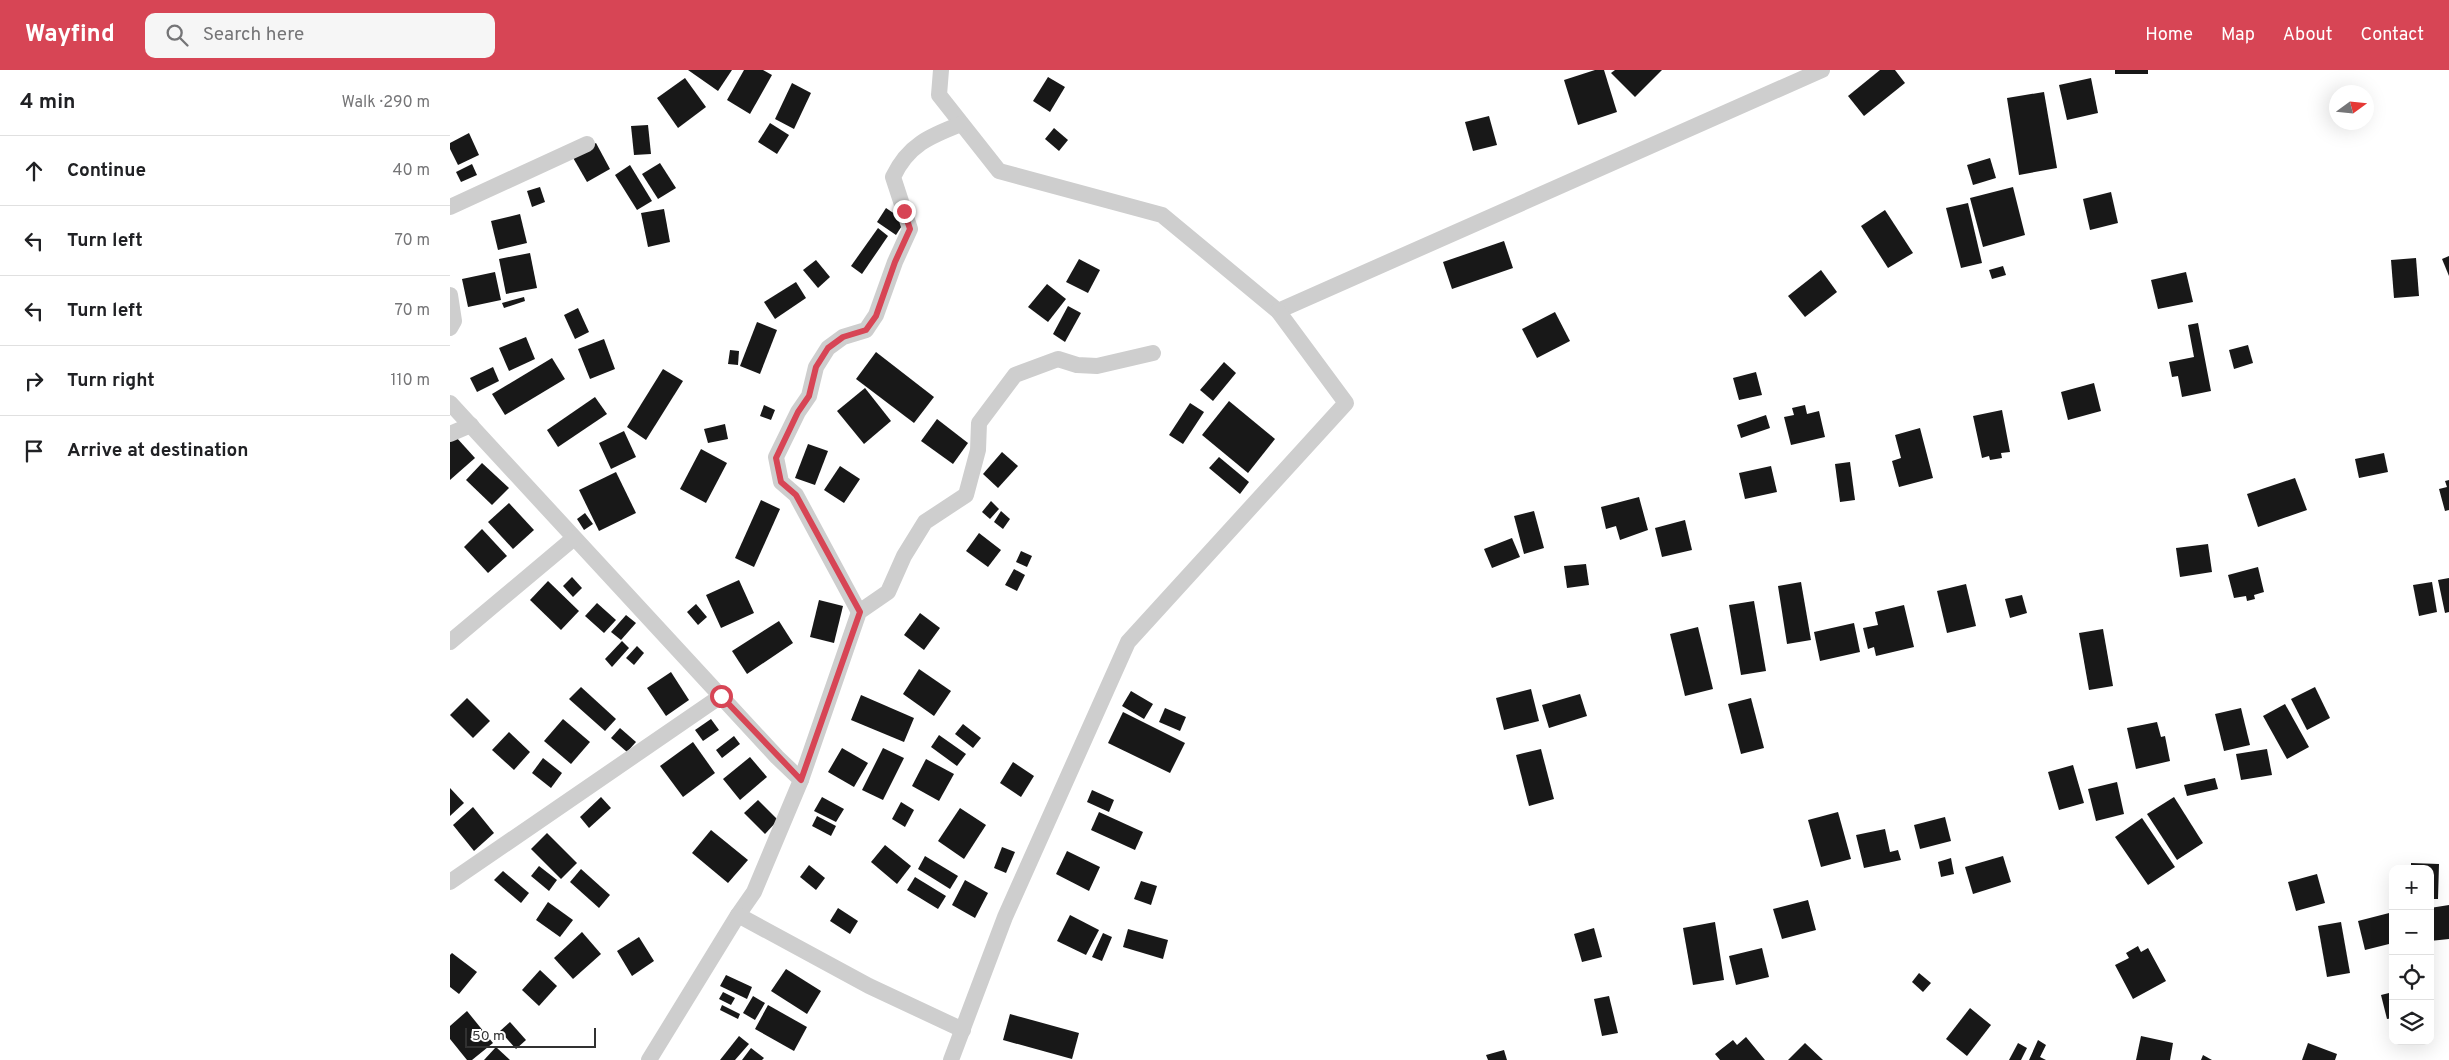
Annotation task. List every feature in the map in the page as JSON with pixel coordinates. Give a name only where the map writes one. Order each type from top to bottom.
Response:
[{"type":"street","points":[[941,70],[939,95],[999,171],[1162,215],[1278,310],[1346,403],[1128,642],[1005,918],[951,1060]]},
{"type":"street","points":[[1278,310],[1822,70]]},
{"type":"street","points":[[860,612],[796,495],[781,482],[776,458],[798,412],[809,396],[816,367],[828,348],[843,337],[866,330],[876,316],[895,262],[910,229],[893,177],[900,161],[926,137],[962,124]]},
{"type":"street","points":[[450,207],[587,144]]},
{"type":"street","points":[[450,294],[454,320],[450,328]]},
{"type":"street","points":[[649,1060],[754,892],[801,780],[860,612],[888,592],[904,556],[925,522],[966,495],[978,450],[979,423],[1015,375],[1058,359],[1077,365],[1097,366],[1153,353]]},
{"type":"street","points":[[450,403],[801,780]]},
{"type":"street","points":[[450,434],[471,425]]},
{"type":"street","points":[[450,642],[574,538]]},
{"type":"street","points":[[450,882],[721,696]]},
{"type":"street","points":[[738,915],[869,986],[963,1030]]},
{"type":"building","points":[[688,70],[732,70],[718,91]]},
{"type":"building","points":[[744,70],[763,70],[772,75],[750,114],[727,100]]},
{"type":"building","points":[[1595,70],[1604,70],[1617,112],[1578,125],[1564,80]]},
{"type":"building","points":[[1615,70],[1662,70],[1635,97],[1611,73]]},
{"type":"building","points":[[1880,70],[1895,70],[1905,83],[1864,116],[1848,96]]},
{"type":"building","points":[[2115,70],[2148,70],[2148,74],[2115,74]]},
{"type":"building","points":[[1048,77],[1065,87],[1050,112],[1033,101]]},
{"type":"building","points":[[685,78],[706,107],[678,128],[657,98]]},
{"type":"building","points":[[2091,78],[2098,113],[2067,120],[2059,85]]},
{"type":"building","points":[[792,83],[811,93],[794,129],[775,119]]},
{"type":"building","points":[[2044,92],[2057,168],[2019,175],[2007,98]]},
{"type":"building","points":[[1489,116],[1497,145],[1473,151],[1465,122]]},
{"type":"building","points":[[770,123],[789,135],[777,154],[758,142]]},
{"type":"building","points":[[648,125],[651,154],[634,155],[631,126]]},
{"type":"building","points":[[1054,128],[1068,140],[1059,151],[1045,139]]},
{"type":"building","points":[[469,133],[479,155],[458,165],[450,149],[450,143]]},
{"type":"building","points":[[596,143],[610,169],[587,182],[572,156]]},
{"type":"building","points":[[1990,158],[1996,178],[1973,185],[1967,165]]},
{"type":"building","points":[[660,163],[676,188],[658,199],[642,174]]},
{"type":"building","points":[[472,164],[477,175],[461,182],[456,172]]},
{"type":"building","points":[[630,165],[652,201],[637,210],[615,175]]},
{"type":"building","points":[[540,187],[545,202],[532,207],[527,191]]},
{"type":"building","points":[[2013,187],[2025,235],[1983,247],[1970,198]]},
{"type":"building","points":[[2111,192],[2118,223],[2090,230],[2083,199]]},
{"type":"building","points":[[1968,203],[1982,263],[1961,268],[1946,208]]},
{"type":"building","points":[[886,208],[905,221],[896,235],[877,222]]},
{"type":"building","points":[[664,209],[670,242],[648,247],[641,213]]},
{"type":"building","points":[[1885,210],[1913,253],[1888,268],[1861,226]]},
{"type":"building","points":[[520,214],[527,243],[498,250],[491,221]]},
{"type":"building","points":[[878,228],[888,236],[862,274],[851,266]]},
{"type":"building","points":[[1504,241],[1513,268],[1452,289],[1443,262]]},
{"type":"building","points":[[530,253],[537,288],[506,294],[499,259]]},
{"type":"building","points":[[2449,256],[2449,276],[2442,259]]},
{"type":"building","points":[[2416,258],[2419,296],[2394,298],[2391,260]]},
{"type":"building","points":[[1079,259],[1100,270],[1088,293],[1066,282]]},
{"type":"building","points":[[816,260],[830,277],[818,288],[803,270]]},
{"type":"building","points":[[2003,266],[2006,275],[1992,279],[1989,270]]},
{"type":"building","points":[[1821,270],[1837,292],[1805,317],[1788,296]]},
{"type":"building","points":[[495,272],[501,300],[468,307],[462,279]]},
{"type":"building","points":[[2186,272],[2193,302],[2158,309],[2151,280]]},
{"type":"building","points":[[796,282],[806,298],[775,319],[764,302]]},
{"type":"building","points":[[1047,284],[1066,299],[1048,322],[1028,307]]},
{"type":"building","points":[[524,297],[525,301],[504,308],[502,303]]},
{"type":"building","points":[[1068,306],[1081,313],[1065,342],[1053,334]]},
{"type":"building","points":[[578,308],[589,332],[575,339],[564,315]]},
{"type":"building","points":[[1555,312],[1570,341],[1537,358],[1522,329]]},
{"type":"building","points":[[757,322],[777,330],[760,374],[740,366]]},
{"type":"building","points":[[2198,323],[2211,391],[2182,397],[2178,376],[2172,377],[2169,362],[2194,357],[2188,325]]},
{"type":"building","points":[[526,337],[535,359],[509,371],[499,348]]},
{"type":"building","points":[[604,339],[615,369],[590,379],[578,349]]},
{"type":"building","points":[[2248,345],[2253,363],[2234,369],[2229,350]]},
{"type":"building","points":[[730,350],[739,351],[738,365],[728,364]]},
{"type":"building","points":[[876,352],[934,397],[914,423],[856,379]]},
{"type":"building","points":[[552,358],[565,379],[505,415],[492,394]]},
{"type":"building","points":[[1224,362],[1236,373],[1213,401],[1200,390]]},
{"type":"building","points":[[493,367],[499,381],[477,392],[470,378]]},
{"type":"building","points":[[663,369],[683,381],[646,440],[627,427]]},
{"type":"building","points":[[1756,372],[1762,395],[1739,400],[1733,378]]},
{"type":"building","points":[[2094,383],[2101,411],[2068,420],[2061,392]]},
{"type":"building","points":[[865,388],[891,421],[864,444],[837,411]]},
{"type":"building","points":[[595,397],[607,414],[558,447],[547,430]]},
{"type":"building","points":[[1229,401],[1275,439],[1248,473],[1202,435]]},
{"type":"building","points":[[1190,403],[1204,412],[1183,444],[1169,435]]},
{"type":"building","points":[[764,405],[775,410],[771,420],[760,416]]},
{"type":"building","points":[[1805,405],[1807,414],[1819,411],[1825,437],[1791,445],[1784,417],[1794,415],[1792,408]]},
{"type":"building","points":[[2002,410],[2010,452],[2001,453],[2002,458],[1990,460],[1989,456],[1982,458],[1973,416]]},
{"type":"building","points":[[1766,415],[1770,428],[1741,438],[1737,425]]},
{"type":"building","points":[[937,419],[968,443],[953,464],[921,441]]},
{"type":"building","points":[[725,424],[728,439],[708,443],[704,429]]},
{"type":"building","points":[[1920,428],[1933,478],[1899,487],[1892,461],[1901,458],[1895,435]]},
{"type":"building","points":[[624,431],[636,457],[611,469],[599,443]]},
{"type":"building","points":[[456,437],[475,458],[450,480],[450,442]]},
{"type":"building","points":[[808,444],[828,451],[815,485],[795,478]]},
{"type":"building","points":[[701,449],[727,463],[706,503],[680,489]]},
{"type":"building","points":[[1002,452],[1018,466],[998,488],[983,474]]},
{"type":"building","points":[[2384,453],[2388,472],[2359,478],[2355,459]]},
{"type":"building","points":[[1219,457],[1249,482],[1240,494],[1209,468]]},
{"type":"building","points":[[1850,462],[1855,500],[1840,502],[1835,464]]},
{"type":"building","points":[[482,463],[509,488],[492,505],[466,480]]},
{"type":"building","points":[[840,466],[860,479],[844,503],[824,490]]},
{"type":"building","points":[[1771,466],[1777,492],[1745,499],[1739,473]]},
{"type":"building","points":[[616,472],[636,513],[599,531],[579,490]]},
{"type":"building","points":[[2295,478],[2307,510],[2258,527],[2247,494]]},
{"type":"building","points":[[2449,480],[2449,510],[2445,511],[2439,489],[2447,487],[2445,481]]},
{"type":"building","points":[[1639,497],[1648,530],[1620,540],[1616,526],[1606,529],[1601,507]]},
{"type":"building","points":[[761,500],[780,509],[754,567],[735,558]]},
{"type":"building","points":[[991,501],[999,509],[990,519],[982,512]]},
{"type":"building","points":[[509,503],[534,530],[513,549],[488,522]]},
{"type":"building","points":[[1001,511],[1010,519],[1003,529],[994,522]]},
{"type":"building","points":[[1534,511],[1544,548],[1524,554],[1514,516]]},
{"type":"building","points":[[585,513],[593,524],[584,530],[577,519]]},
{"type":"building","points":[[1685,520],[1692,550],[1662,557],[1655,528]]},
{"type":"building","points":[[482,529],[507,556],[488,573],[464,547]]},
{"type":"building","points":[[979,533],[1001,550],[988,567],[966,551]]},
{"type":"building","points":[[1512,538],[1520,557],[1492,568],[1484,549]]},
{"type":"building","points":[[2208,544],[2212,572],[2180,577],[2176,548]]},
{"type":"building","points":[[1021,551],[1032,556],[1027,567],[1016,562]]},
{"type":"building","points":[[1586,564],[1589,585],[1567,588],[1564,566]]},
{"type":"building","points":[[2258,567],[2264,592],[2254,595],[2255,599],[2247,601],[2246,596],[2234,598],[2228,575]]},
{"type":"building","points":[[1014,569],[1025,575],[1017,591],[1005,585]]},
{"type":"building","points":[[572,577],[582,588],[573,597],[563,586]]},
{"type":"building","points":[[2449,578],[2449,612],[2445,613],[2438,580]]},
{"type":"building","points":[[739,580],[754,613],[721,628],[706,595]]},
{"type":"building","points":[[548,581],[579,611],[561,630],[530,600]]},
{"type":"building","points":[[1801,582],[1811,640],[1787,644],[1778,586]]},
{"type":"building","points":[[2432,582],[2437,612],[2419,616],[2413,585]]},
{"type":"building","points":[[1966,584],[1976,626],[1947,633],[1937,591]]},
{"type":"building","points":[[2022,595],[2027,613],[2010,618],[2005,599]]},
{"type":"building","points":[[819,600],[843,606],[834,643],[810,637]]},
{"type":"building","points":[[1754,601],[1766,671],[1741,675],[1729,605]]},
{"type":"building","points":[[597,603],[616,620],[604,633],[585,616]]},
{"type":"building","points":[[696,604],[707,617],[698,625],[687,612]]},
{"type":"building","points":[[1904,605],[1914,647],[1876,656],[1874,647],[1868,649],[1863,628],[1878,625],[1875,612]]},
{"type":"building","points":[[920,613],[940,628],[924,650],[904,635]]},
{"type":"building","points":[[626,615],[636,623],[621,640],[611,632]]},
{"type":"building","points":[[779,621],[793,643],[747,674],[732,651]]},
{"type":"building","points":[[1854,623],[1860,652],[1820,661],[1814,632]]},
{"type":"building","points":[[1698,627],[1713,689],[1685,696],[1670,634]]},
{"type":"building","points":[[2103,629],[2113,686],[2089,690],[2079,633]]},
{"type":"building","points":[[622,641],[629,648],[612,667],[605,659]]},
{"type":"building","points":[[637,646],[644,653],[634,665],[626,658]]},
{"type":"building","points":[[919,669],[951,691],[934,716],[903,694]]},
{"type":"building","points":[[671,672],[689,700],[666,716],[647,688]]},
{"type":"building","points":[[581,687],[616,719],[605,731],[569,699]]},
{"type":"building","points":[[2315,687],[2330,718],[2307,730],[2291,699]]},
{"type":"building","points":[[1531,689],[1539,721],[1504,730],[1496,698]]},
{"type":"building","points":[[1131,691],[1153,704],[1144,719],[1122,706]]},
{"type":"building","points":[[1580,694],[1587,716],[1549,728],[1542,705]]},
{"type":"building","points":[[861,695],[914,718],[904,742],[851,720]]},
{"type":"building","points":[[467,698],[490,721],[473,738],[450,715]]},
{"type":"building","points":[[1751,698],[1764,748],[1741,754],[1728,704]]},
{"type":"building","points":[[2285,704],[2309,747],[2287,759],[2263,716]]},
{"type":"building","points":[[1165,708],[1186,717],[1180,731],[1159,722]]},
{"type":"building","points":[[2241,708],[2250,745],[2224,751],[2215,714]]},
{"type":"building","points":[[1123,712],[1185,743],[1170,773],[1108,743]]},
{"type":"building","points":[[563,719],[590,742],[571,764],[544,741]]},
{"type":"building","points":[[711,719],[719,730],[703,741],[695,730]]},
{"type":"building","points":[[2157,722],[2161,737],[2165,736],[2170,761],[2136,769],[2127,728]]},
{"type":"building","points":[[963,724],[981,738],[973,748],[955,734]]},
{"type":"building","points":[[620,728],[636,742],[627,752],[611,738]]},
{"type":"building","points":[[509,732],[530,752],[514,770],[492,750]]},
{"type":"building","points":[[939,735],[966,754],[957,766],[931,747]]},
{"type":"building","points":[[734,736],[740,744],[722,758],[716,750]]},
{"type":"building","points":[[693,742],[715,773],[683,797],[660,766]]},
{"type":"building","points":[[842,748],[868,763],[854,787],[828,772]]},
{"type":"building","points":[[883,748],[904,758],[883,800],[862,790]]},
{"type":"building","points":[[1541,749],[1554,799],[1529,806],[1516,755]]},
{"type":"building","points":[[2267,749],[2272,775],[2241,780],[2236,754]]},
{"type":"building","points":[[750,757],[767,777],[740,800],[723,779]]},
{"type":"building","points":[[543,758],[562,773],[551,788],[532,773]]},
{"type":"building","points":[[926,759],[954,774],[939,801],[912,786]]},
{"type":"building","points":[[1013,762],[1034,776],[1021,797],[1000,783]]},
{"type":"building","points":[[2073,765],[2084,803],[2059,810],[2048,772]]},
{"type":"building","points":[[2215,778],[2218,789],[2187,796],[2184,785]]},
{"type":"building","points":[[2117,782],[2124,814],[2096,821],[2088,789]]},
{"type":"building","points":[[450,788],[464,803],[450,816]]},
{"type":"building","points":[[1092,790],[1114,800],[1109,812],[1087,802]]},
{"type":"building","points":[[601,797],[611,808],[589,828],[580,817]]},
{"type":"building","points":[[822,797],[844,809],[836,822],[814,811]]},
{"type":"building","points":[[2174,797],[2203,843],[2177,860],[2147,814]]},
{"type":"building","points":[[758,800],[778,820],[765,834],[744,813]]},
{"type":"building","points":[[901,802],[914,810],[905,827],[892,819]]},
{"type":"building","points":[[473,807],[494,833],[474,851],[453,825]]},
{"type":"building","points":[[960,808],[986,825],[964,859],[938,841]]},
{"type":"building","points":[[1099,812],[1143,832],[1135,850],[1091,830]]},
{"type":"building","points":[[1838,812],[1851,859],[1821,867],[1808,820]]},
{"type":"building","points":[[817,816],[836,826],[831,836],[812,826]]},
{"type":"building","points":[[1945,817],[1951,841],[1920,849],[1914,825]]},
{"type":"building","points":[[2142,818],[2175,867],[2148,885],[2115,837]]},
{"type":"building","points":[[1885,829],[1890,852],[1898,850],[1901,860],[1864,868],[1856,835]]},
{"type":"building","points":[[711,830],[748,860],[728,883],[692,853]]},
{"type":"building","points":[[547,833],[577,863],[561,879],[531,849]]},
{"type":"building","points":[[885,845],[911,866],[897,884],[871,862]]},
{"type":"building","points":[[1002,847],[1015,852],[1006,873],[994,868]]},
{"type":"building","points":[[1067,851],[1100,867],[1089,891],[1056,874]]},
{"type":"building","points":[[925,856],[958,876],[950,889],[918,869]]},
{"type":"building","points":[[2003,856],[2011,882],[1973,894],[1965,867]]},
{"type":"building","points":[[1951,858],[1954,874],[1941,877],[1938,862]]},
{"type":"building","points":[[2411,863],[2439,864],[2438,899],[2434,899],[2434,865],[2411,865]]},
{"type":"building","points":[[809,865],[825,878],[816,890],[800,877]]},
{"type":"building","points":[[539,866],[557,880],[549,891],[531,876]]},
{"type":"building","points":[[581,869],[610,895],[599,908],[570,882]]},
{"type":"building","points":[[503,871],[529,893],[521,903],[494,880]]},
{"type":"building","points":[[2317,874],[2325,903],[2296,911],[2288,882]]},
{"type":"building","points":[[915,877],[946,896],[938,909],[907,890]]},
{"type":"building","points":[[965,880],[988,893],[975,918],[952,905]]},
{"type":"building","points":[[1141,881],[1157,886],[1151,905],[1134,899]]},
{"type":"building","points":[[1808,900],[1816,930],[1782,939],[1773,909]]},
{"type":"building","points":[[548,902],[573,920],[560,937],[536,920]]},
{"type":"building","points":[[2449,905],[2449,939],[2434,941],[2434,907]]},
{"type":"building","points":[[838,908],[858,921],[850,934],[830,921]]},
{"type":"building","points":[[2389,913],[2389,944],[2365,950],[2358,921]]},
{"type":"building","points":[[1070,915],[1099,930],[1086,955],[1057,941]]},
{"type":"building","points":[[1715,922],[1724,980],[1693,985],[1683,928]]},
{"type":"building","points":[[2341,922],[2350,973],[2327,977],[2318,926]]},
{"type":"building","points":[[1594,928],[1602,957],[1582,962],[1574,934]]},
{"type":"building","points":[[1128,929],[1168,940],[1163,959],[1123,947]]},
{"type":"building","points":[[582,932],[601,954],[573,979],[554,958]]},
{"type":"building","points":[[1103,933],[1112,937],[1102,961],[1092,957]]},
{"type":"building","points":[[639,937],[654,961],[632,976],[617,951]]},
{"type":"building","points":[[2138,946],[2141,952],[2148,948],[2166,981],[2133,999],[2115,965],[2129,958],[2126,953]]},
{"type":"building","points":[[1762,948],[1769,977],[1736,985],[1729,956]]},
{"type":"building","points":[[452,953],[477,972],[459,994],[450,987],[450,955]]},
{"type":"building","points":[[786,969],[821,991],[807,1014],[771,991]]},
{"type":"building","points":[[540,970],[557,986],[539,1006],[522,990]]},
{"type":"building","points":[[1919,973],[1931,983],[1923,992],[1912,982]]},
{"type":"building","points":[[726,975],[752,987],[747,999],[720,986]]},
{"type":"building","points":[[723,992],[735,998],[731,1005],[719,999]]},
{"type":"building","points":[[2389,993],[2389,1019],[2387,1019],[2381,995]]},
{"type":"building","points":[[753,996],[765,1003],[755,1020],[743,1013]]},
{"type":"building","points":[[1609,996],[1618,1033],[1602,1036],[1594,999]]},
{"type":"building","points":[[722,1005],[740,1014],[738,1019],[720,1010]]},
{"type":"building","points":[[768,1005],[807,1027],[794,1051],[755,1029]]},
{"type":"building","points":[[1970,1008],[1991,1025],[1967,1056],[1946,1039]]},
{"type":"building","points":[[467,1011],[493,1043],[472,1060],[467,1060],[450,1039],[450,1026]]},
{"type":"building","points":[[1010,1014],[1079,1033],[1072,1059],[1003,1040]]},
{"type":"building","points":[[510,1022],[526,1040],[516,1049],[500,1031]]},
{"type":"building","points":[[739,1036],[749,1044],[735,1060],[720,1060]]},
{"type":"building","points":[[2141,1036],[2173,1043],[2170,1060],[2136,1060]]},
{"type":"building","points":[[1746,1037],[1765,1060],[1720,1060],[1715,1054],[1733,1040],[1737,1045]]},
{"type":"building","points":[[2038,1040],[2046,1045],[2040,1057],[2046,1060],[2029,1060]]},
{"type":"building","points":[[1805,1043],[1823,1060],[1788,1060]]},
{"type":"building","points":[[2018,1043],[2027,1048],[2021,1060],[2009,1060]]},
{"type":"building","points":[[2308,1043],[2337,1054],[2335,1060],[2302,1060]]},
{"type":"building","points":[[496,1047],[510,1060],[484,1060]]},
{"type":"building","points":[[751,1048],[764,1058],[762,1060],[742,1060]]},
{"type":"building","points":[[1504,1050],[1507,1060],[1488,1060],[1486,1055]]},
{"type":"building","points":[[2203,1055],[2212,1060],[2201,1060]]},
{"type":"route","points":[[721,696],[777,757],[801,780],[860,612],[796,495],[781,482],[776,458],[798,412],[809,396],[816,367],[828,348],[843,337],[866,330],[876,316],[895,262],[910,229],[904,211]]}]
